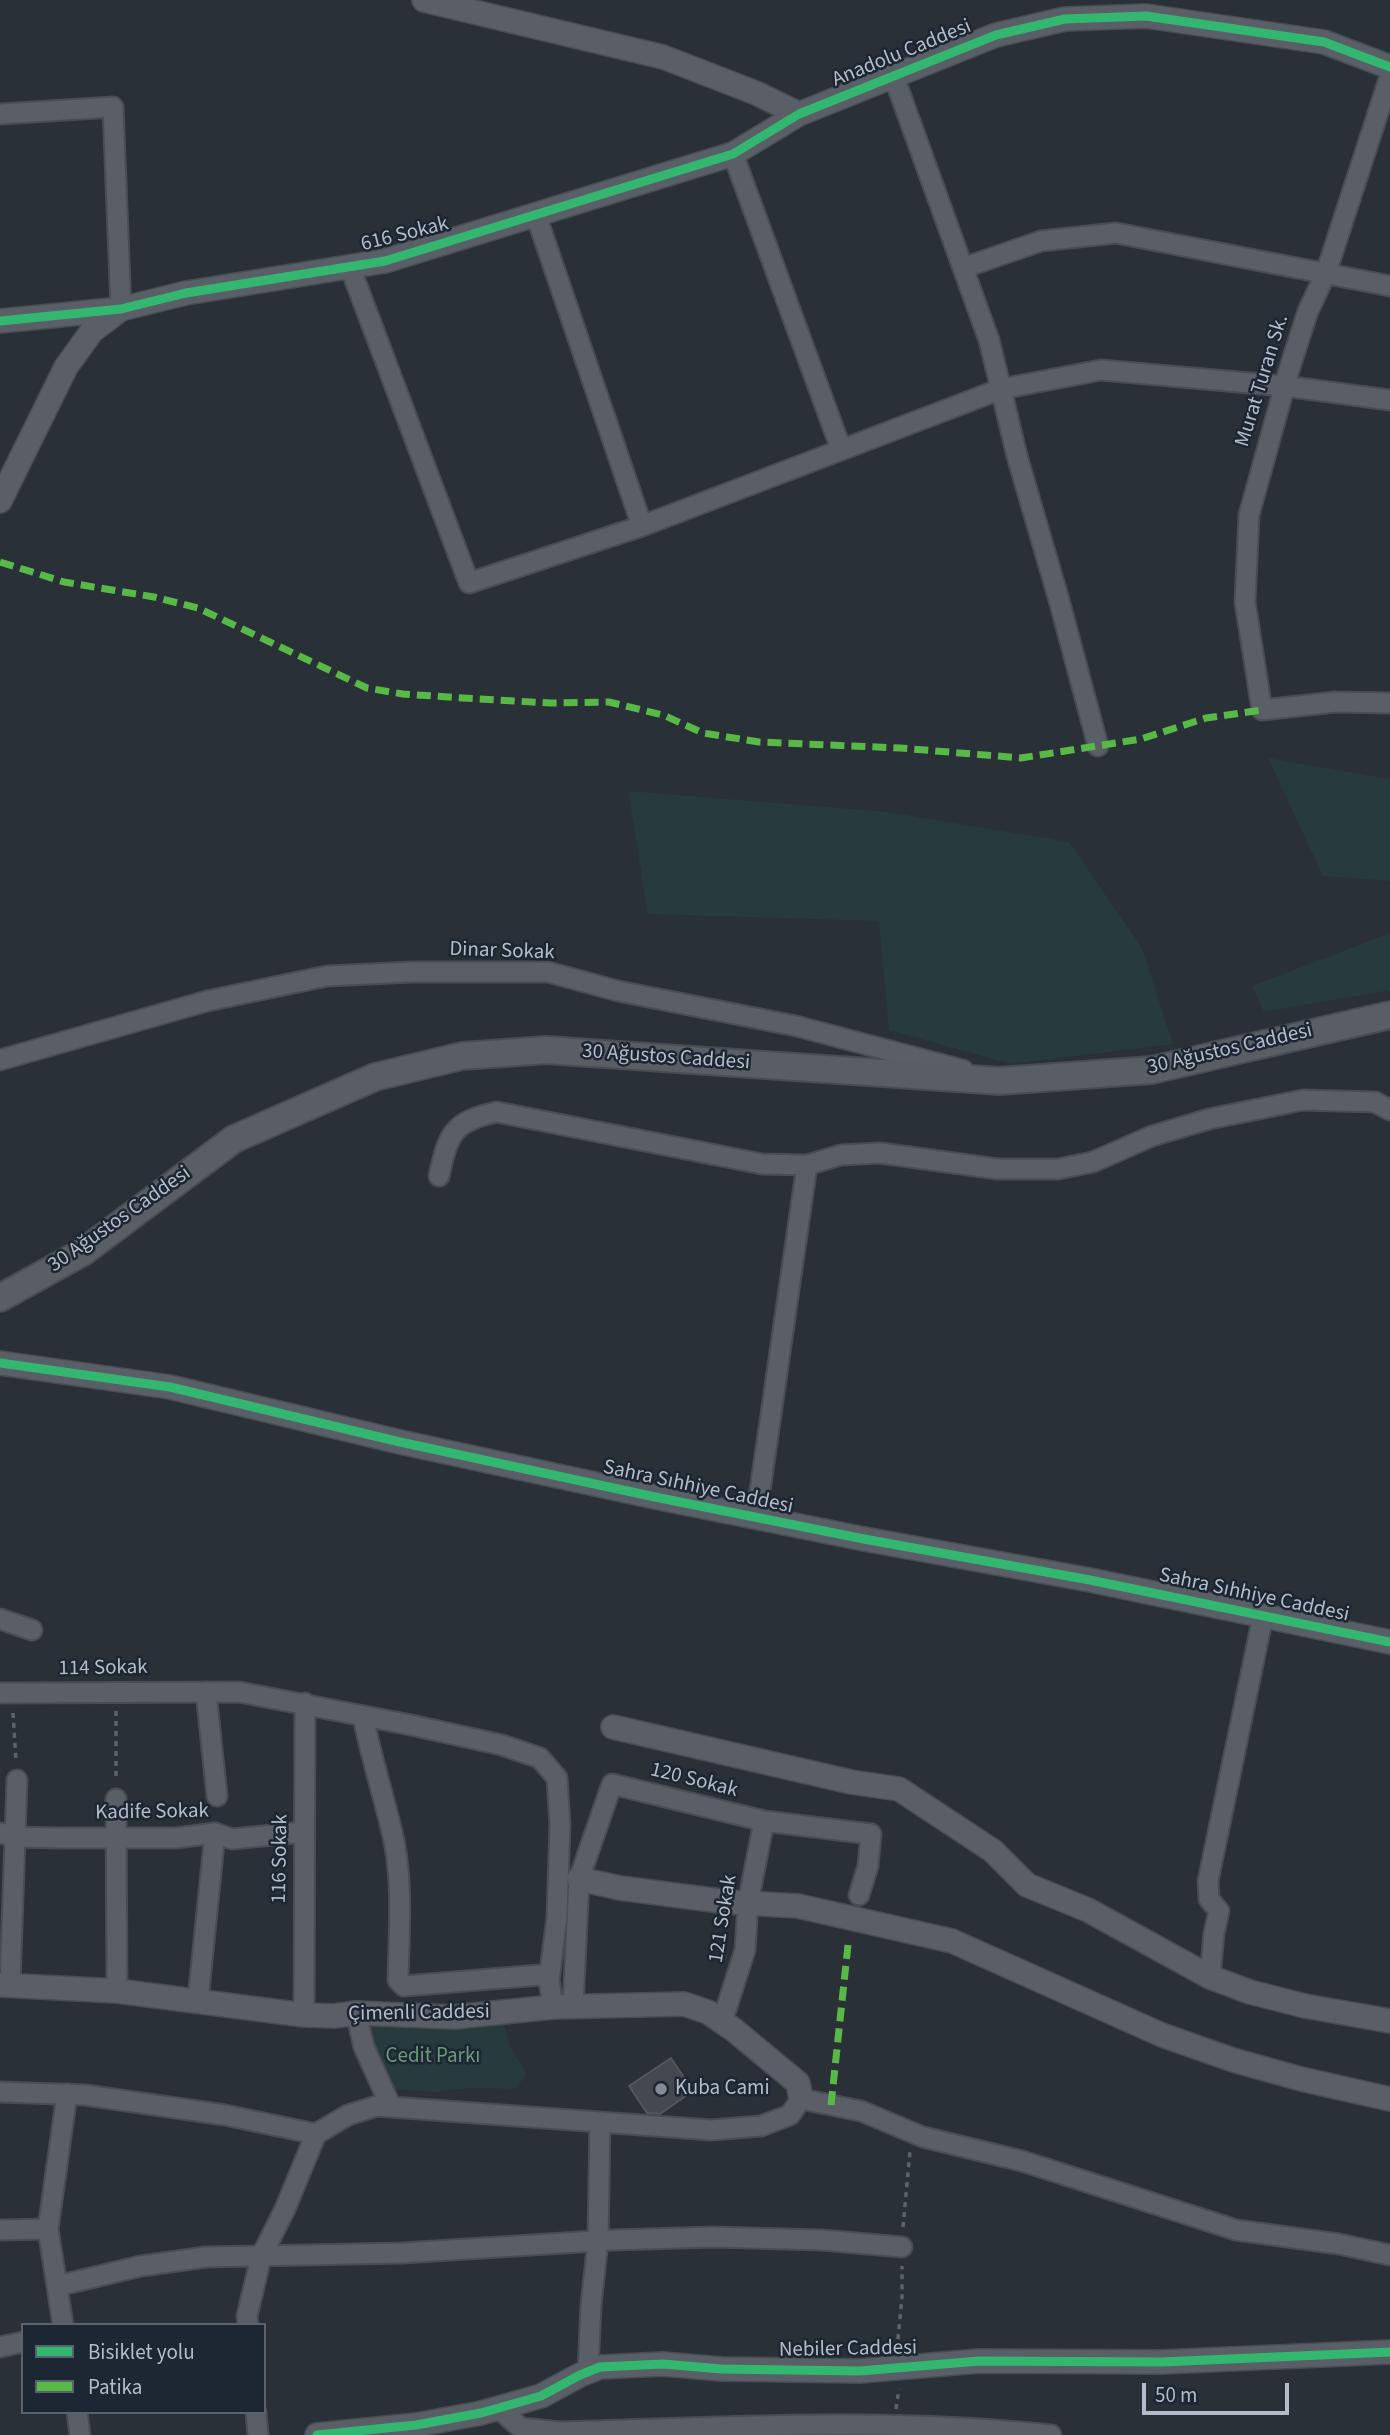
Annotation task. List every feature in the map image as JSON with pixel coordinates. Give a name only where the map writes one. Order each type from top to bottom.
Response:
[{"type":"main road","name":"30 Ağustos Caddesi","points":[[0,1298],[83,1252],[234,1139],[375,1077],[462,1056],[546,1050],[1000,1081],[1152,1070],[1390,1015]]},
{"type":"street","points":[[424,0],[663,57],[756,93],[799,114]]},
{"type":"street","name":"Anadolu Caddesi","points":[[799,114],[996,35],[1065,19],[1146,16],[1324,42],[1390,67]]},
{"type":"street","name":"Murat Turan Sk.","points":[[1390,76],[1326,273],[1308,311],[1284,386],[1249,514],[1245,602],[1262,710],[1335,702],[1390,704]]},
{"type":"street","points":[[894,77],[989,340],[1017,456],[1098,746]]},
{"type":"street","points":[[0,114],[113,107],[121,309],[92,331],[66,367],[0,501]]},
{"type":"street","name":"616 Sokak","points":[[0,321],[121,309],[186,293],[385,261],[733,153],[799,114]]},
{"type":"street","points":[[733,153],[841,449]]},
{"type":"street","points":[[536,215],[642,526]]},
{"type":"street","points":[[963,268],[1041,241],[1116,233],[1390,286]]},
{"type":"street","points":[[350,267],[469,583],[642,526],[1002,389],[1101,370],[1284,386],[1390,400]]},
{"type":"street","name":"Dinar Sokak","points":[[0,1060],[206,1001],[327,976],[412,972],[548,972],[618,991],[796,1026],[1000,1081]]},
{"type":"street","points":[[439,1176],[445,1146],[453,1134],[471,1117],[497,1112],[762,1164],[807,1165],[841,1155],[880,1153],[998,1169],[1058,1169],[1093,1162],[1152,1136],[1209,1119],[1303,1100],[1375,1102],[1390,1110]]},
{"type":"street","points":[[756,1518],[807,1165]]},
{"type":"street","name":"Sahra Sıhhiye Caddesi","points":[[0,1363],[170,1387],[400,1442],[756,1518],[1090,1580],[1390,1642]]},
{"type":"street","points":[[1210,1977],[1219,1911],[1209,1899],[1208,1881],[1264,1616]]},
{"type":"street","points":[[0,1619],[32,1630]]},
{"type":"street","points":[[206,1692],[217,1796]]},
{"type":"street","name":"114 Sokak","points":[[6,1693],[239,1692],[305,1703],[502,1745],[540,1758],[558,1778],[560,1824],[557,1917],[548,1980],[563,2007]]},
{"type":"street","name":"116 Sokak","points":[[304,2015],[305,1703]]},
{"type":"street","points":[[363,1716],[370,1754],[394,1842],[399,1908],[398,1980],[404,1986],[540,1975],[548,1980]]},
{"type":"street","points":[[613,1727],[851,1782],[899,1789],[993,1851],[1027,1885],[1087,1910],[1210,1977],[1250,1992],[1305,2006],[1390,2021]]},
{"type":"street","points":[[5,1984],[8,1835],[17,1780]]},
{"type":"street","name":"120 Sokak","points":[[579,1879],[612,1784],[764,1821],[871,1833],[868,1866],[859,1895]]},
{"type":"street","points":[[116,1798],[117,1991]]},
{"type":"street","name":"121 Sokak","points":[[722,2022],[745,1950],[748,1903],[764,1821]]},
{"type":"street","name":"Kadife Sokak","points":[[8,1835],[176,1838],[215,1833],[232,1839],[304,1832]]},
{"type":"street","points":[[198,2000],[215,1833]]},
{"type":"street","points":[[563,2007],[579,1879],[620,1888],[798,1906],[952,1941],[1162,2035],[1233,2060],[1390,2099]]},
{"type":"street","name":"Çimenli Caddesi","points":[[5,1984],[117,1991],[304,2015],[334,2016],[356,2013],[454,2017],[563,2007],[684,2004],[708,2012],[798,2083],[801,2099]]},
{"type":"street","points":[[356,2013],[364,2047],[391,2107]]},
{"type":"street","points":[[0,2092],[85,2095],[225,2115],[316,2134]]},
{"type":"street","points":[[63,2323],[48,2229],[67,2094]]},
{"type":"street","points":[[248,2323],[247,2316],[261,2257],[285,2209],[316,2134],[348,2115],[377,2106],[711,2130],[761,2126],[790,2115],[801,2099],[861,2111],[943,2143],[1022,2161],[1236,2230],[1339,2244],[1390,2255]]},
{"type":"street","points":[[588,2372],[591,2305],[598,2241],[600,2122]]},
{"type":"street","points":[[0,2230],[48,2229]]},
{"type":"street","points":[[57,2286],[141,2266],[206,2257],[402,2253],[713,2237],[822,2240],[902,2247]]},
{"type":"street","points":[[0,2347],[21,2342]]},
{"type":"street","name":"Nebiler Caddesi","points":[[317,2435],[400,2431],[481,2413],[541,2396],[600,2367],[663,2364],[721,2369],[846,2371],[900,2359],[1161,2362],[1390,2352]]},
{"type":"street","points":[[498,2408],[521,2428],[561,2432],[814,2423],[986,2428],[1051,2435]]},
{"type":"street","points":[[77,2414],[80,2435]]},
{"type":"street","points":[[256,2414],[258,2435]]},
{"type":"path","points":[[116,1692],[116,1798]]},
{"type":"path","points":[[6,1693],[17,1780]]},
{"type":"path","points":[[893,2425],[900,2359],[902,2247],[912,2131]]},
{"type":"green space","points":[[1268,758],[1390,779],[1390,881],[1323,876]]},
{"type":"green space","points":[[628,791],[888,812],[1069,842],[1142,948],[1173,1044],[1011,1064],[889,1030],[879,921],[648,914]]},
{"type":"green space","points":[[1390,933],[1390,990],[1264,1012],[1252,986]]},
{"type":"green space","name":"Cedit Parkı","points":[[503,2021],[510,2047],[527,2074],[515,2089],[471,2088],[434,2092],[387,2089],[363,2023]]},
{"type":"building","name":"Kuba Cami","points":[[671,2058],[693,2091],[660,2114],[647,2113],[629,2086]]},
{"type":"marked path","points":[[0,562],[64,582],[154,597],[198,608],[367,688],[403,694],[463,698],[550,703],[609,702],[663,715],[703,733],[759,742],[900,748],[1021,758],[1141,739],[1206,718],[1262,710]]},
{"type":"marked path","points":[[831,2105],[848,1945]]},
{"type":"cycle path","points":[[0,321],[121,309],[186,293],[385,261],[733,154],[799,114],[996,35],[1065,19],[1146,16],[1324,42],[1390,67]]},
{"type":"cycle path","points":[[0,1363],[170,1387],[400,1442],[655,1497],[1090,1580],[1390,1642]]},
{"type":"cycle path","points":[[317,2435],[416,2425],[481,2413],[541,2396],[600,2367],[663,2364],[721,2369],[860,2371],[979,2361],[1161,2362],[1390,2352]]},
{"type":"place","name":"Kuba Cami","points":[[661,2089]]}]
